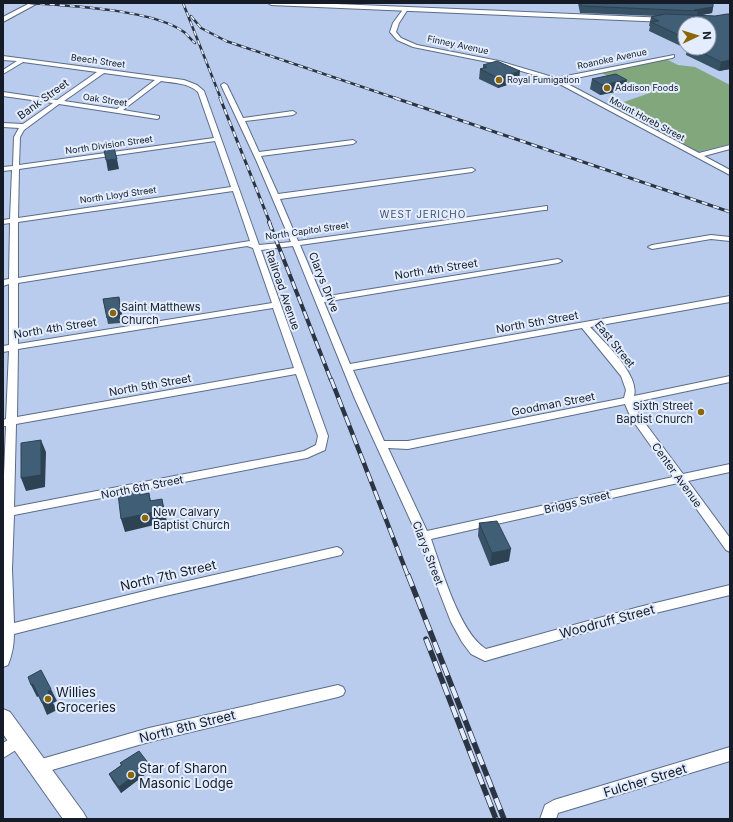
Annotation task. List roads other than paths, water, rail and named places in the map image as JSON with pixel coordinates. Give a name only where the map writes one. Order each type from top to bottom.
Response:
[{"type":"main road","points":[[3,20],[35,3]]},
{"type":"main road","points":[[3,718],[11,746],[38,767],[76,819]]},
{"type":"street","points":[[270,3],[671,20]]},
{"type":"street","name":"Finney Avenue","points":[[411,3],[396,23],[393,32],[396,37],[403,42],[437,51],[511,66],[556,80]]},
{"type":"street","name":"Roanoke Avenue","points":[[556,80],[672,56]]},
{"type":"street","name":"Beech Street","points":[[3,58],[160,78],[191,84]]},
{"type":"street","points":[[3,72],[23,60]]},
{"type":"street","name":"Bank Street","points":[[3,661],[8,644],[5,512],[7,422],[14,347],[14,220],[17,137],[24,126],[103,71]]},
{"type":"street","points":[[118,111],[160,78]]},
{"type":"street","name":"Mount Horeb Street","points":[[556,80],[730,173]]},
{"type":"street","name":"Railroad Avenue","points":[[191,84],[201,91],[323,436],[321,447],[315,451],[281,459]]},
{"type":"street","name":"Clarys Drive","points":[[224,85],[257,154],[296,243],[380,444]]},
{"type":"street","name":"Oak Street","points":[[3,94],[157,117]]},
{"type":"street","points":[[241,120],[293,113]]},
{"type":"street","points":[[3,125],[24,126]]},
{"type":"street","name":"North Division Street","points":[[3,169],[218,139]]},
{"type":"street","points":[[257,154],[353,142]]},
{"type":"street","points":[[697,156],[730,147]]},
{"type":"street","points":[[276,197],[472,170]]},
{"type":"street","name":"North Lloyd Street","points":[[3,222],[236,188]]},
{"type":"street","name":"North Capitol Street","points":[[3,282],[248,243],[264,248],[544,208]]},
{"type":"street","points":[[652,247],[711,237],[730,239]]},
{"type":"street","name":"North 4th Street","points":[[319,300],[558,261]]},
{"type":"street","name":"North 5th Street","points":[[347,368],[730,299]]},
{"type":"street","name":"North 4th Street","points":[[3,349],[276,305]]},
{"type":"street","name":"East Street","points":[[584,326],[626,375],[631,390],[629,400]]},
{"type":"street","name":"North 5th Street","points":[[7,422],[300,370]]},
{"type":"street","name":"Goodman Street","points":[[380,444],[408,445],[730,379]]},
{"type":"street","name":"Center Avenue","points":[[629,400],[635,416],[730,547]]},
{"type":"street","name":"Clarys Street","points":[[380,444],[424,536],[434,569],[457,622],[476,650],[485,655]]},
{"type":"street","name":"North 6th Street","points":[[5,512],[281,459]]},
{"type":"street","name":"Briggs Street","points":[[424,536],[730,468]]},
{"type":"street","name":"North 7th Street","points":[[8,630],[164,591],[336,552]]},
{"type":"street","name":"Woodruff Street","points":[[485,655],[639,612],[730,590]]},
{"type":"street","name":"North 8th Street","points":[[38,767],[149,735],[338,691]]},
{"type":"street","name":"Fulcher Street","points":[[548,819],[550,810],[559,806],[730,754]]},
{"type":"railway","points":[[30,3],[88,7],[152,18],[170,24],[184,32],[195,43]]},
{"type":"railway","points":[[183,3],[221,99]]},
{"type":"railway","points":[[191,16],[201,28],[226,41],[398,99]]},
{"type":"railway","points":[[220,98],[270,223]]},
{"type":"railway","points":[[395,98],[730,212]]},
{"type":"railway","points":[[269,222],[331,380]]},
{"type":"railway","points":[[331,379],[408,576]]},
{"type":"railway","points":[[408,575],[504,819]]},
{"type":"railway","points":[[426,639],[496,819]]},
{"type":"place","name":"Royal Fumigation","points":[[499,80]]},
{"type":"place","name":"Addison Foods","points":[[607,88]]},
{"type":"place","name":"Saint Matthews Church","points":[[113,313]]},
{"type":"place","name":"Sixth Street Baptist Church","points":[[701,412]]},
{"type":"place","name":"New Calvary Baptist Church","points":[[145,518]]},
{"type":"place","name":"Willies Groceries","points":[[48,699]]},
{"type":"place","name":"Star of Sharon Masonic Lodge","points":[[131,775]]},
{"type":"district","name":"WEST JERICHO","points":[[423,214]]}]
